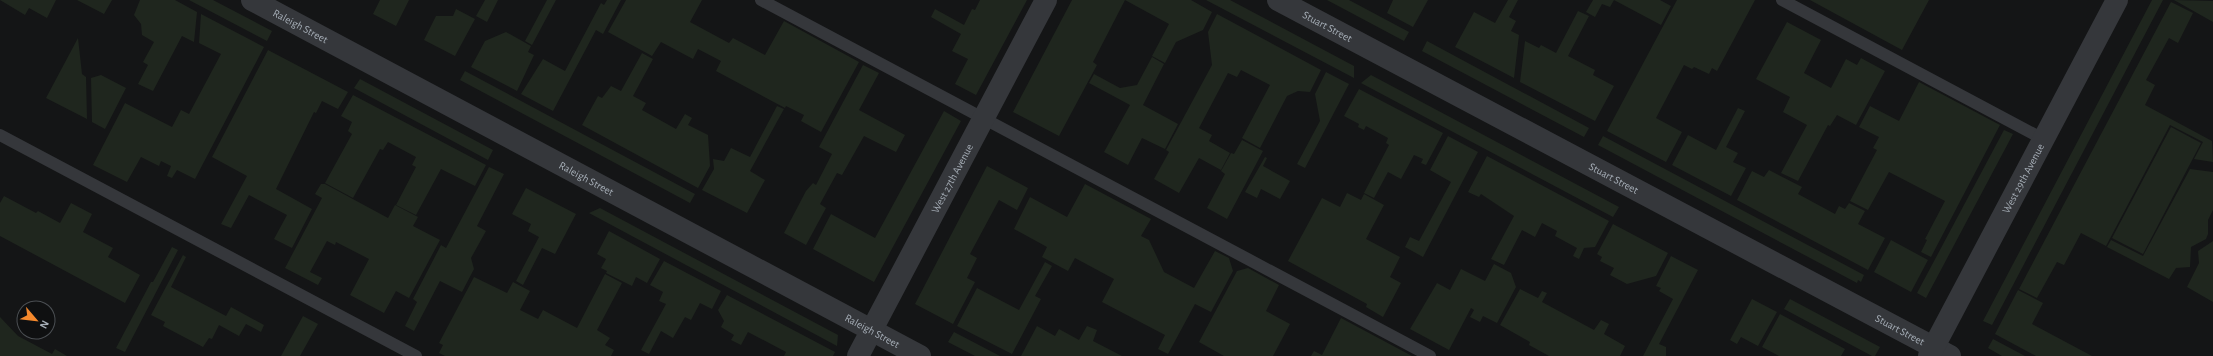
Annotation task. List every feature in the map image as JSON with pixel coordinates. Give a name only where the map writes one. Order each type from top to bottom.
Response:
[{"type":"street","name":"Raleigh Street","points":[[252,0],[920,356]]},
{"type":"street","name":"West 27th Avenue","points":[[858,356],[1046,0]]},
{"type":"street","name":"Stuart Street","points":[[1278,0],[1937,353]]},
{"type":"street","name":"West 29th Avenue","points":[[1937,353],[2043,139],[2117,0]]},
{"type":"lane","points":[[761,0],[1430,356]]},
{"type":"lane","points":[[1782,0],[2043,139]]},
{"type":"lane","points":[[0,135],[416,356]]},
{"type":"shaded area","points":[[0,0],[56,0],[47,18],[29,8],[25,15]]},
{"type":"shaded area","points":[[77,0],[112,0],[104,14]]},
{"type":"shaded area","points":[[140,0],[175,0],[197,12],[194,42],[182,36],[153,91],[138,84],[148,65],[143,62],[154,42],[142,35],[141,24],[134,15]]},
{"type":"shaded area","points":[[189,0],[213,0],[272,31],[267,41]]},
{"type":"shaded area","points":[[380,0],[409,0],[396,26],[373,14]]},
{"type":"shaded area","points":[[485,0],[498,0],[487,22],[476,16]]},
{"type":"shaded area","points":[[547,0],[556,0],[532,45],[525,41]]},
{"type":"shaded area","points":[[607,0],[621,0],[603,34],[596,30],[553,111],[521,94],[543,59],[565,71],[601,3],[604,5]]},
{"type":"shaded area","points":[[626,0],[702,0],[690,22],[729,43],[733,38],[765,55],[784,21],[859,62],[821,132],[801,121],[804,115],[786,106],[785,108],[716,71],[721,61],[698,49],[693,59],[661,42],[652,56],[608,32]]},
{"type":"shaded area","points":[[980,0],[1027,0],[976,95],[955,84],[968,59],[952,51],[961,34],[931,17],[935,9],[964,25],[972,9],[975,10]]},
{"type":"shaded area","points":[[1072,0],[1125,0],[1093,62],[1097,65],[1059,136],[1013,112]]},
{"type":"shaded area","points":[[1125,0],[1191,0],[1212,12],[1203,30],[1176,42],[1165,63],[1152,56],[1169,24]]},
{"type":"shaded area","points":[[1206,0],[1230,0],[1354,66],[1354,78]]},
{"type":"shaded area","points":[[1327,0],[1349,0],[1409,32],[1404,41]]},
{"type":"shaded area","points":[[1393,0],[1428,0],[1413,27],[1387,13]]},
{"type":"shaded area","points":[[1508,0],[1518,0],[1509,17],[1516,21],[1511,31],[1519,35],[1514,78],[1455,47],[1474,12],[1495,23]]},
{"type":"shaded area","points":[[1593,0],[1614,0],[1610,7],[1602,4],[1595,17],[1586,12]]},
{"type":"shaded area","points":[[1614,0],[1660,0],[1671,6],[1661,25]]},
{"type":"shaded area","points":[[1677,0],[1755,0],[1717,71],[1712,68],[1709,74],[1694,67],[1692,69],[1684,65],[1656,118],[1682,132],[1666,162],[1607,131]]},
{"type":"shaded area","points":[[1810,0],[1929,0],[1902,50]]},
{"type":"shaded area","points":[[2152,0],[2163,0],[1992,325],[1983,321]]},
{"type":"shaded area","points":[[2174,0],[2213,1],[2213,22]]},
{"type":"shaded area","points":[[2171,2],[2193,13],[2178,43],[2169,38],[2146,80],[2155,85],[2145,105],[2212,141],[2213,162],[2194,159],[2203,142],[2170,125],[2106,246],[2081,233],[2064,265],[2057,262],[2037,298],[2019,289]]},
{"type":"shaded area","points":[[456,9],[475,19],[455,56],[424,40],[436,16],[453,16]]},
{"type":"shaded area","points":[[1578,11],[1589,16],[1568,56],[1595,70],[1593,75],[1614,86],[1595,121],[1520,82],[1525,41],[1539,48],[1541,45],[1556,53]]},
{"type":"shaded area","points":[[201,14],[264,47],[195,179],[177,170],[172,178],[167,176],[171,166],[161,161],[159,166],[141,157],[127,182],[93,165],[125,103],[172,127],[181,110],[189,114],[221,54],[199,43]]},
{"type":"shaded area","points":[[1217,14],[1321,70],[1310,92],[1298,91],[1287,96],[1260,148],[1242,138],[1270,85],[1241,70],[1237,77],[1228,73],[1199,128],[1212,135],[1209,141],[1230,153],[1221,170],[1199,158],[1179,193],[1154,179],[1169,152],[1166,150],[1212,65],[1208,32]]},
{"type":"shaded area","points":[[1787,22],[1821,40],[1804,73],[1831,88],[1846,59],[1857,65],[1861,58],[1885,71],[1856,125],[1837,115],[1830,126],[1828,125],[1798,181],[1781,173],[1807,125],[1783,112],[1790,97],[1756,79]]},
{"type":"shaded area","points":[[506,32],[531,46],[528,52],[534,55],[517,91],[471,67],[485,41]]},
{"type":"shaded area","points":[[78,38],[82,74],[86,77],[87,119],[46,98]]},
{"type":"shaded area","points":[[1427,41],[1589,128],[1584,137],[1422,51]]},
{"type":"shaded area","points":[[268,50],[348,92],[338,109],[322,101],[316,113],[314,112],[276,189],[312,209],[292,248],[274,239],[287,215],[249,195],[231,228],[221,224],[247,176],[212,157]]},
{"type":"shaded area","points":[[642,53],[653,59],[633,96],[646,103],[642,110],[676,129],[685,114],[692,118],[688,125],[708,135],[710,166],[698,188],[582,125],[598,96],[602,98],[611,86],[621,91]]},
{"type":"shaded area","points":[[1152,57],[1164,64],[1143,105],[1178,124],[1165,149],[1142,138],[1128,165],[1104,152],[1130,105],[1089,83],[1094,74],[1120,88],[1137,85]]},
{"type":"shaded area","points":[[863,65],[879,73],[859,110],[905,135],[896,152],[864,136],[842,175],[837,173],[820,204],[826,208],[806,245],[784,233],[806,191],[813,183],[816,185],[832,154],[819,147]]},
{"type":"shaded area","points":[[465,71],[695,194],[690,203],[460,80]]},
{"type":"shaded area","points":[[1326,72],[1349,84],[1305,168],[1297,164],[1320,121],[1315,94]]},
{"type":"shaded area","points":[[101,75],[126,88],[105,129],[92,122],[91,78]]},
{"type":"shaded area","points":[[1371,75],[1619,207],[1613,217],[1361,83]]},
{"type":"shaded area","points":[[360,79],[493,150],[488,160],[354,88]]},
{"type":"shaded area","points":[[1919,82],[2000,125],[1931,257],[1921,252],[1927,240],[1925,239],[1945,201],[1889,172],[1868,210],[1850,201],[1877,150],[1873,148],[1879,137],[1859,127],[1870,106],[1899,121]]},
{"type":"shaded area","points":[[1359,89],[1443,133],[1426,165],[1421,163],[1423,159],[1414,155],[1401,179],[1388,172],[1374,198],[1364,193],[1389,145],[1386,143],[1388,138],[1366,126],[1364,130],[1358,127],[1359,124],[1344,116]]},
{"type":"shaded area","points":[[353,95],[486,165],[475,186],[441,169],[416,215],[396,205],[416,167],[412,165],[416,157],[388,142],[383,150],[380,149],[353,198],[325,183],[352,134],[348,131],[352,122],[341,116]]},
{"type":"shaded area","points":[[777,106],[784,109],[750,171],[765,180],[747,213],[702,190],[714,169],[713,159],[724,161],[731,148],[750,157]]},
{"type":"shaded area","points":[[1738,108],[1745,111],[1726,147],[1738,153],[1733,162],[1746,168],[1731,196],[1672,165],[1688,135],[1716,150]]},
{"type":"shaded area","points":[[944,111],[961,121],[874,282],[813,249],[831,214],[875,238]]},
{"type":"shaded area","points":[[2171,127],[2201,143],[2143,254],[2112,238]]},
{"type":"shaded area","points":[[2004,130],[2013,134],[1926,298],[1917,293]]},
{"type":"shaded area","points":[[1448,136],[1478,152],[1423,257],[1405,247],[1410,237],[1419,241],[1451,182],[1430,170]]},
{"type":"shaded area","points":[[1603,136],[1864,275],[1861,282],[1858,280],[1857,283],[1598,145]]},
{"type":"shaded area","points":[[1242,140],[1263,151],[1227,219],[1207,208],[1225,174],[1221,171],[1231,153],[1234,154]]},
{"type":"shaded area","points":[[1487,156],[1609,221],[1595,247],[1584,248],[1579,259],[1573,256],[1577,248],[1555,236],[1557,231],[1542,223],[1535,237],[1522,230],[1504,265],[1491,259],[1514,216],[1481,194],[1479,197],[1468,192]]},
{"type":"shaded area","points":[[1265,157],[1267,158],[1263,166],[1290,181],[1280,199],[1261,189],[1257,198],[1245,192]]},
{"type":"shaded area","points":[[987,166],[1028,188],[1017,210],[999,200],[970,254],[977,258],[967,278],[975,282],[953,324],[915,304]]},
{"type":"shaded area","points":[[489,167],[504,174],[477,226],[486,231],[471,258],[474,269],[462,292],[440,281],[414,331],[405,326],[417,302],[413,299],[441,245],[446,248]]},
{"type":"shaded area","points":[[2190,169],[2213,172],[2213,210],[2208,220],[2208,234],[2206,239],[2191,247],[2190,267],[2176,268],[2169,279],[2107,247],[2111,240],[2143,256]]},
{"type":"shaded area","points":[[1769,170],[1802,187],[1798,194],[1835,214],[1839,206],[1845,209],[1849,203],[1865,211],[1858,224],[1885,238],[1868,270],[1737,200],[1752,171],[1764,177]]},
{"type":"shaded area","points":[[321,184],[325,184],[388,218],[395,205],[418,217],[413,226],[440,240],[409,298],[396,291],[384,313],[350,295],[369,259],[336,242],[335,245],[327,241],[310,272],[322,278],[318,285],[285,268],[322,198],[315,194]]},
{"type":"shaded area","points":[[1085,184],[1151,219],[1141,236],[1149,240],[1164,272],[1194,288],[1215,251],[1229,258],[1233,271],[1211,312],[1195,304],[1168,354],[1158,349],[1165,335],[1102,302],[1114,279],[1075,258],[1068,271],[1042,257],[1047,247],[1014,229],[1030,197],[1067,217]]},
{"type":"shaded area","points":[[526,188],[576,214],[555,254],[542,248],[523,285],[516,281],[539,237],[528,231],[531,224],[512,214]]},
{"type":"shaded area","points":[[1347,193],[1361,200],[1364,194],[1384,205],[1366,239],[1400,257],[1390,277],[1401,283],[1383,317],[1366,307],[1367,304],[1288,261],[1322,198],[1340,207]]},
{"type":"shaded area","points":[[4,196],[36,213],[38,211],[60,223],[71,203],[92,214],[83,232],[113,248],[108,257],[140,275],[125,303],[0,236],[0,203]]},
{"type":"shaded area","points":[[600,208],[838,335],[837,346],[589,213]]},
{"type":"shaded area","points":[[1613,224],[1668,253],[1656,276],[1627,284],[1610,275],[1614,268],[1600,261],[1602,257],[1597,254]]},
{"type":"shaded area","points":[[609,231],[660,259],[647,283],[636,277],[632,286],[606,273],[607,271],[601,268],[606,259],[597,254]]},
{"type":"shaded area","points":[[1891,240],[1928,260],[1911,292],[1874,272]]},
{"type":"shaded area","points":[[2213,241],[2213,302],[2187,287],[2199,263],[2198,251]]},
{"type":"shaded area","points":[[172,247],[178,250],[125,352],[116,348],[151,282],[153,282]]},
{"type":"shaded area","points":[[183,255],[186,257],[171,287],[226,316],[231,307],[264,325],[261,332],[246,324],[239,336],[219,325],[212,339],[209,338],[203,347],[163,326],[165,322],[151,315]]},
{"type":"shaded area","points":[[1671,256],[1698,270],[1659,344],[1666,347],[1666,356],[1643,356],[1673,299],[1659,291],[1661,288],[1656,286]]},
{"type":"shaded area","points":[[664,261],[721,291],[712,309],[700,303],[691,320],[685,317],[673,338],[661,331],[649,354],[641,350],[666,304],[659,301],[663,292],[650,285]]},
{"type":"shaded area","points":[[1045,262],[1052,266],[1035,296],[1041,299],[1012,354],[957,326],[977,288],[1019,310]]},
{"type":"shaded area","points":[[1494,264],[1511,273],[1516,287],[1497,323],[1483,316],[1480,322],[1470,317],[1474,310],[1471,308],[1449,350],[1410,329],[1437,283],[1450,290],[1461,269],[1485,281]]},
{"type":"shaded area","points":[[1248,268],[1279,285],[1266,311],[1290,324],[1273,356],[1224,356],[1199,342],[1237,271]]},
{"type":"shaded area","points":[[605,274],[622,283],[597,330],[610,338],[605,345],[614,350],[611,356],[445,356],[439,353],[443,345],[439,343],[474,277],[507,293],[513,282],[530,291],[520,310],[538,319],[543,310],[577,328]]},
{"type":"shaded area","points":[[1520,289],[1538,298],[1542,291],[1547,293],[1542,302],[1594,330],[1601,320],[1609,324],[1604,334],[1625,346],[1620,356],[1549,356],[1529,345],[1530,342],[1500,325]]},
{"type":"shaded area","points":[[2018,290],[2043,303],[2032,324],[2092,356],[2036,356],[1995,334]]},
{"type":"shaded area","points":[[727,295],[835,352],[833,356],[784,356],[786,352],[748,332],[741,345],[731,340],[734,335],[721,327],[724,321],[718,310]]},
{"type":"shaded area","points":[[1752,299],[1777,312],[1758,346],[1741,337],[1737,344],[1730,340]]},
{"type":"shaded area","points":[[1790,299],[1880,347],[1875,356],[1872,356],[1784,309]]},
{"type":"shaded area","points":[[1780,314],[1845,349],[1841,356],[1779,356],[1762,347]]},
{"type":"shaded area","points":[[303,316],[318,324],[300,356],[281,356]]},
{"type":"shaded area","points":[[0,317],[16,334],[16,340],[26,340],[52,354],[55,349],[67,356],[0,356]]},
{"type":"shaded area","points":[[1341,318],[1412,356],[1311,356],[1314,351],[1322,355]]},
{"type":"shaded area","points":[[1037,326],[1055,336],[1059,329],[1079,340],[1087,326],[1097,330],[1093,341],[1122,356],[1021,356]]},
{"type":"shaded area","points":[[954,332],[1000,356],[975,356],[948,342]]},
{"type":"shaded area","points":[[1993,339],[2025,356],[2002,356],[1988,348]]}]
